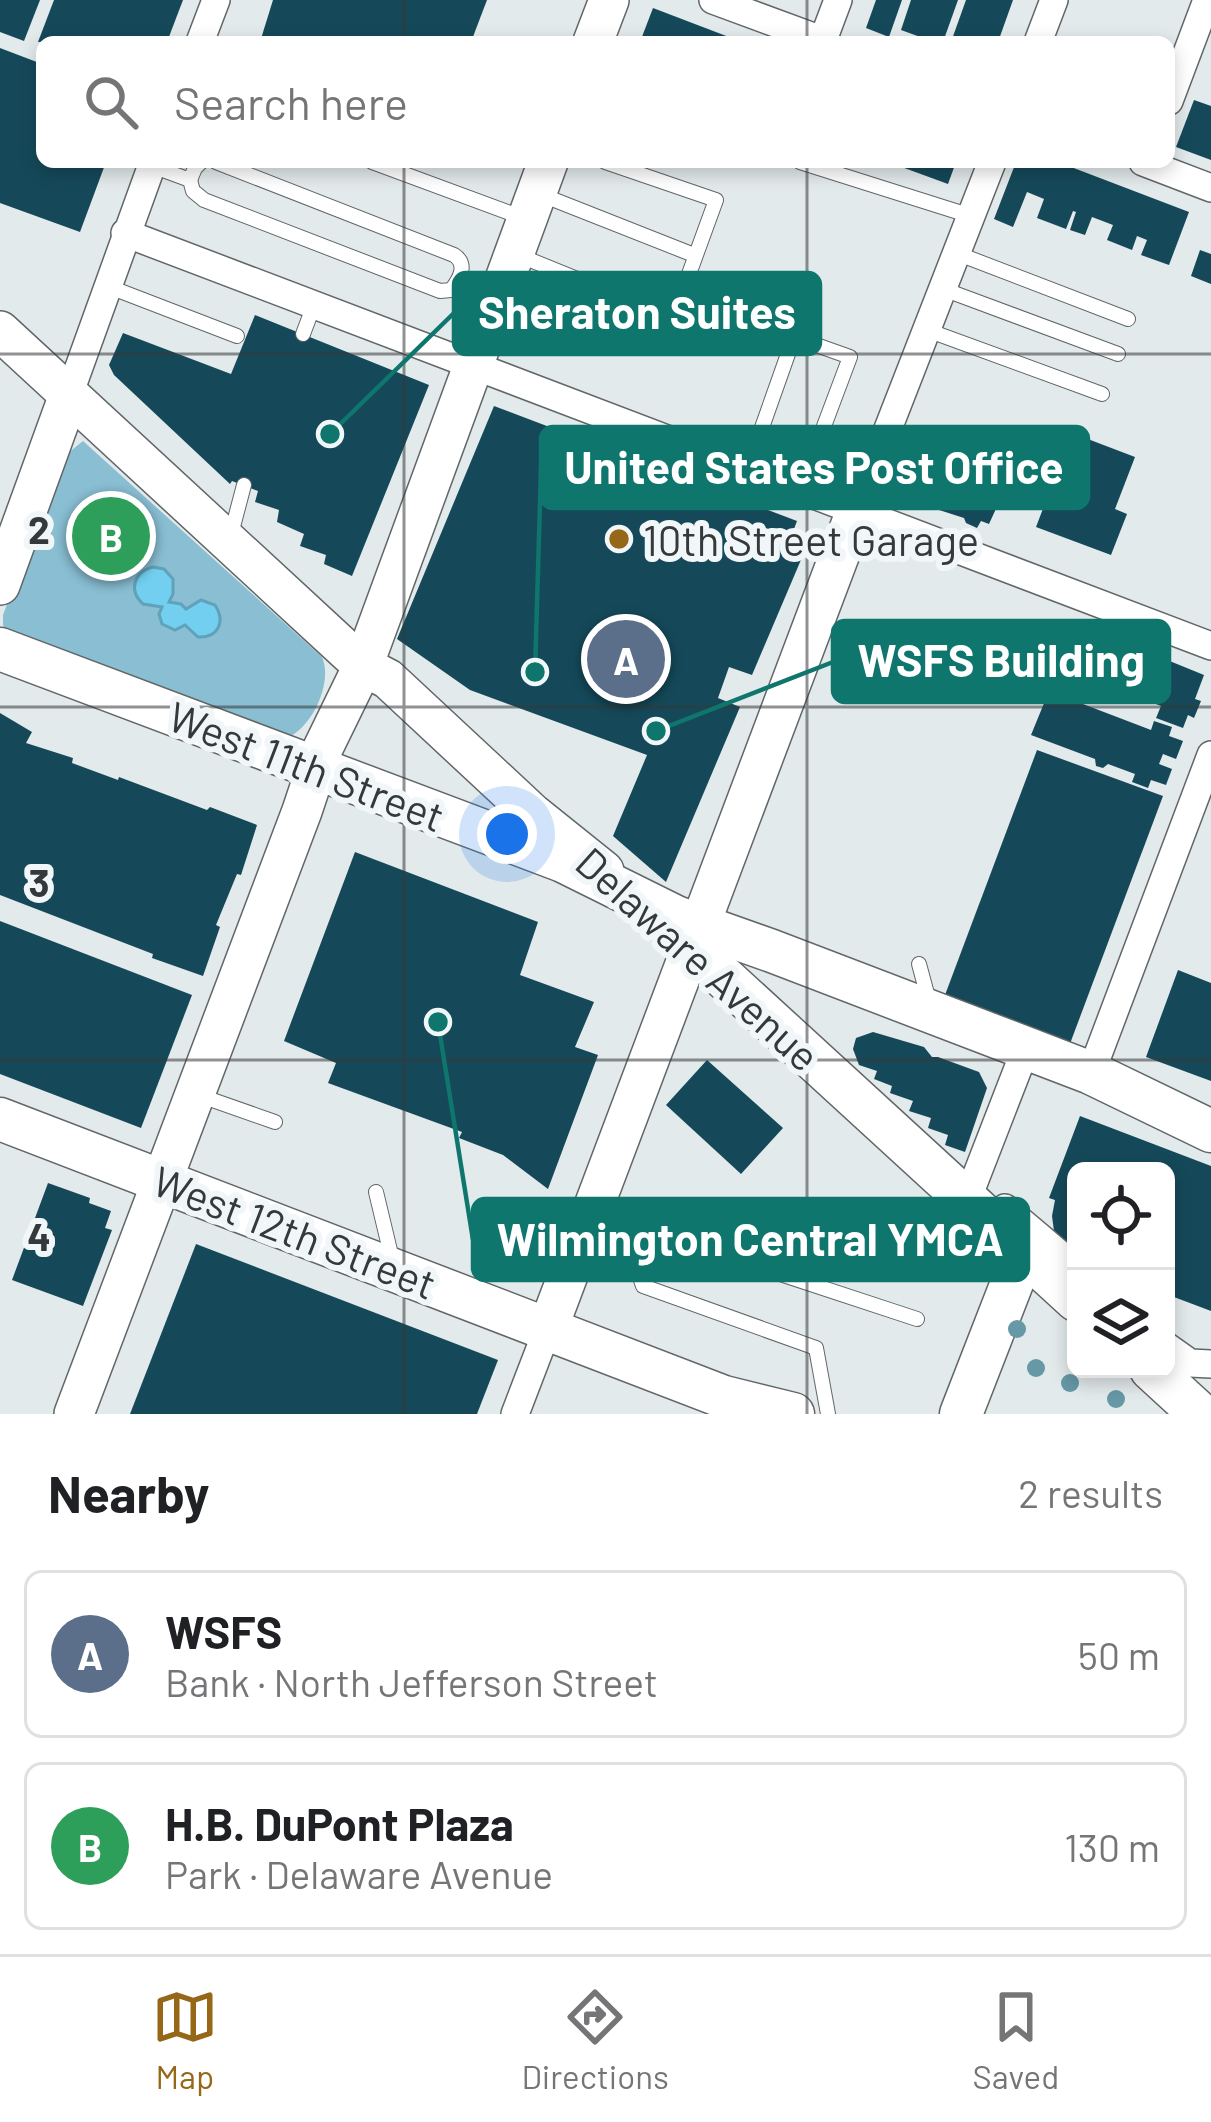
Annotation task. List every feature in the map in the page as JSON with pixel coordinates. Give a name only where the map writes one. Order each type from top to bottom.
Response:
[{"type":"main road","points":[[595,36],[609,0]]},
{"type":"main road","points":[[74,1414],[323,748],[363,666],[471,365],[505,245]]},
{"type":"main road","name":"Delaware Avenue","points":[[0,331],[363,666],[388,679],[533,814],[640,901]]},
{"type":"main road","points":[[0,586],[69,395]]},
{"type":"main road","points":[[548,1328],[856,511]]},
{"type":"main road","name":"West 11th Street","points":[[0,649],[563,860],[696,937],[932,1012],[1090,1073],[1211,1131]]},
{"type":"main road","name":"Delaware Avenue","points":[[696,937],[986,1204],[1024,1252],[1067,1292]]},
{"type":"main road","name":"West 12th Street","points":[[0,1119],[724,1397],[793,1414]]},
{"type":"main road","points":[[961,1414],[1024,1252]]},
{"type":"main road","points":[[1161,1378],[1200,1414]]},
{"type":"street","points":[[202,36],[216,0]]},
{"type":"street","points":[[713,0],[811,36]]},
{"type":"street","points":[[827,36],[838,0]]},
{"type":"street","points":[[1040,36],[1054,0]]},
{"type":"street","points":[[1175,84],[1207,0]]},
{"type":"street","points":[[69,395],[150,168]]},
{"type":"street","points":[[856,511],[990,168]]},
{"type":"street","points":[[1160,168],[1211,188]]},
{"type":"street","points":[[125,233],[1211,646]]},
{"type":"street","points":[[1090,1073],[1211,755]]},
{"type":"street","points":[[1025,1048],[986,1204],[1067,1262]]},
{"type":"street","points":[[515,1414],[548,1328]]},
{"type":"street","points":[[1175,1352],[1190,1363],[1211,1364]]},
{"type":"lane","points":[[162,168],[190,179]]},
{"type":"lane","points":[[195,168],[190,179],[193,191],[204,200],[440,291],[451,290],[505,245]]},
{"type":"lane","points":[[231,168],[461,260],[505,245],[694,255]]},
{"type":"lane","points":[[382,168],[505,245],[673,318],[716,200],[623,168]]},
{"type":"lane","points":[[819,168],[971,216]]},
{"type":"lane","points":[[956,253],[1128,320]]},
{"type":"lane","points":[[107,286],[237,335]]},
{"type":"lane","points":[[942,289],[1118,354]]},
{"type":"lane","points":[[303,334],[314,305]]},
{"type":"lane","points":[[926,330],[1102,394]]},
{"type":"lane","points":[[747,470],[794,337],[850,357],[800,490]]},
{"type":"lane","points":[[229,543],[244,485]]},
{"type":"lane","points":[[919,964],[932,1012]]},
{"type":"lane","points":[[196,1094],[275,1122]]},
{"type":"lane","points":[[376,1192],[395,1270]]},
{"type":"lane","points":[[593,1208],[917,1318]]},
{"type":"lane","points":[[652,1231],[639,1274],[643,1286],[816,1348],[828,1414]]},
{"type":"shaded area","points":[[83,441],[322,657],[323,690],[298,731],[289,737],[8,636],[3,615],[62,458]]},
{"type":"shaded area","points":[[153,567],[164,569],[173,579],[169,602],[186,609],[201,600],[215,605],[220,623],[215,632],[198,637],[185,625],[175,630],[162,624],[162,607],[138,599],[135,582]]},
{"type":"building","points":[[0,0],[40,0],[24,41],[0,32]]},
{"type":"building","points":[[54,0],[183,0],[169,36],[40,36]]},
{"type":"building","points":[[273,0],[487,0],[473,36],[262,36]]},
{"type":"building","points":[[876,0],[902,0],[889,36],[866,28]]},
{"type":"building","points":[[911,0],[958,0],[945,36],[918,36],[901,30]]},
{"type":"building","points":[[966,0],[1013,0],[1000,36],[953,36]]},
{"type":"building","points":[[653,8],[726,36],[642,36]]},
{"type":"building","points":[[0,48],[36,62],[36,168],[104,168],[80,232],[0,203]]},
{"type":"building","points":[[1194,100],[1211,106],[1211,160],[1176,147]]},
{"type":"building","points":[[904,168],[954,168],[948,184]]},
{"type":"building","points":[[1014,168],[1074,168],[1189,212],[1169,265],[1141,255],[1147,240],[1137,236],[1132,250],[1107,240],[1113,225],[1092,217],[1085,235],[1070,230],[1076,212],[1066,229],[1037,218],[1044,199],[1027,192],[1013,227],[994,219]]},
{"type":"building","points":[[1200,250],[1211,254],[1211,284],[1191,276]]},
{"type":"building","points":[[255,315],[429,385],[352,576],[324,564],[326,555],[300,546],[304,534],[277,522],[279,510],[255,502],[258,491],[230,484],[114,375],[109,365],[123,333],[231,374]]},
{"type":"building","points":[[494,406],[797,521],[791,537],[809,541],[752,675],[729,667],[718,698],[740,707],[666,882],[613,836],[647,755],[470,690],[397,639]]},
{"type":"building","points":[[1072,433],[1135,457],[1115,509],[1127,514],[1111,555],[1036,527]]},
{"type":"building","points":[[939,445],[959,448],[964,457],[1005,475],[993,497],[1000,500],[989,524],[981,521],[977,528],[964,518],[908,500],[926,452],[935,456]]},
{"type":"building","points":[[1150,653],[1204,675],[1195,699],[1201,701],[1194,718],[1188,715],[1183,728],[1156,718],[1161,706],[1133,695]]},
{"type":"building","points":[[1049,691],[1151,730],[1154,721],[1172,727],[1169,736],[1183,741],[1176,759],[1163,754],[1159,764],[1172,769],[1166,785],[1151,780],[1148,788],[1132,782],[1135,774],[1108,764],[1096,766],[1095,759],[1031,735]]},
{"type":"building","points":[[0,713],[32,732],[26,743],[73,758],[72,763],[118,780],[257,825],[241,875],[237,874],[216,925],[220,927],[203,976],[0,895]]},
{"type":"building","points":[[1037,750],[1163,796],[1068,1049],[942,1003]]},
{"type":"building","points":[[355,852],[538,922],[520,975],[594,1002],[575,1047],[598,1055],[548,1189],[503,1155],[459,1138],[462,1132],[328,1083],[336,1063],[284,1041]]},
{"type":"building","points":[[0,921],[192,995],[141,1128],[0,1074]]},
{"type":"building","points":[[1178,970],[1211,983],[1211,1081],[1146,1057]]},
{"type":"building","points":[[873,1032],[924,1047],[932,1057],[979,1072],[987,1088],[965,1152],[945,1145],[948,1135],[928,1128],[931,1118],[909,1111],[913,1101],[890,1093],[892,1086],[874,1079],[877,1071],[859,1065],[853,1049],[856,1038]]},
{"type":"building","points":[[707,1060],[783,1128],[741,1174],[666,1105]]},
{"type":"building","points":[[1080,1116],[1211,1166],[1211,1311],[1175,1297],[1175,1162],[1067,1162],[1067,1249],[1054,1231],[1055,1200],[1049,1198]]},
{"type":"building","points":[[48,1183],[111,1211],[105,1228],[112,1230],[83,1306],[12,1280]]},
{"type":"building","points":[[196,1244],[498,1360],[477,1414],[130,1414]]},
{"type":"place","name":"Sheraton Suites","points":[[330,434]]},
{"type":"place","name":"H.B. DuPont Plaza","points":[[111,536]]},
{"type":"place","name":"10th Street Garage","points":[[619,539]]},
{"type":"place","name":"WSFS","points":[[626,659]]},
{"type":"place","name":"United States Post Office","points":[[535,672]]},
{"type":"place","name":"WSFS Building","points":[[656,731]]},
{"type":"place","name":"Wilmington Central YMCA","points":[[438,1022]]}]
